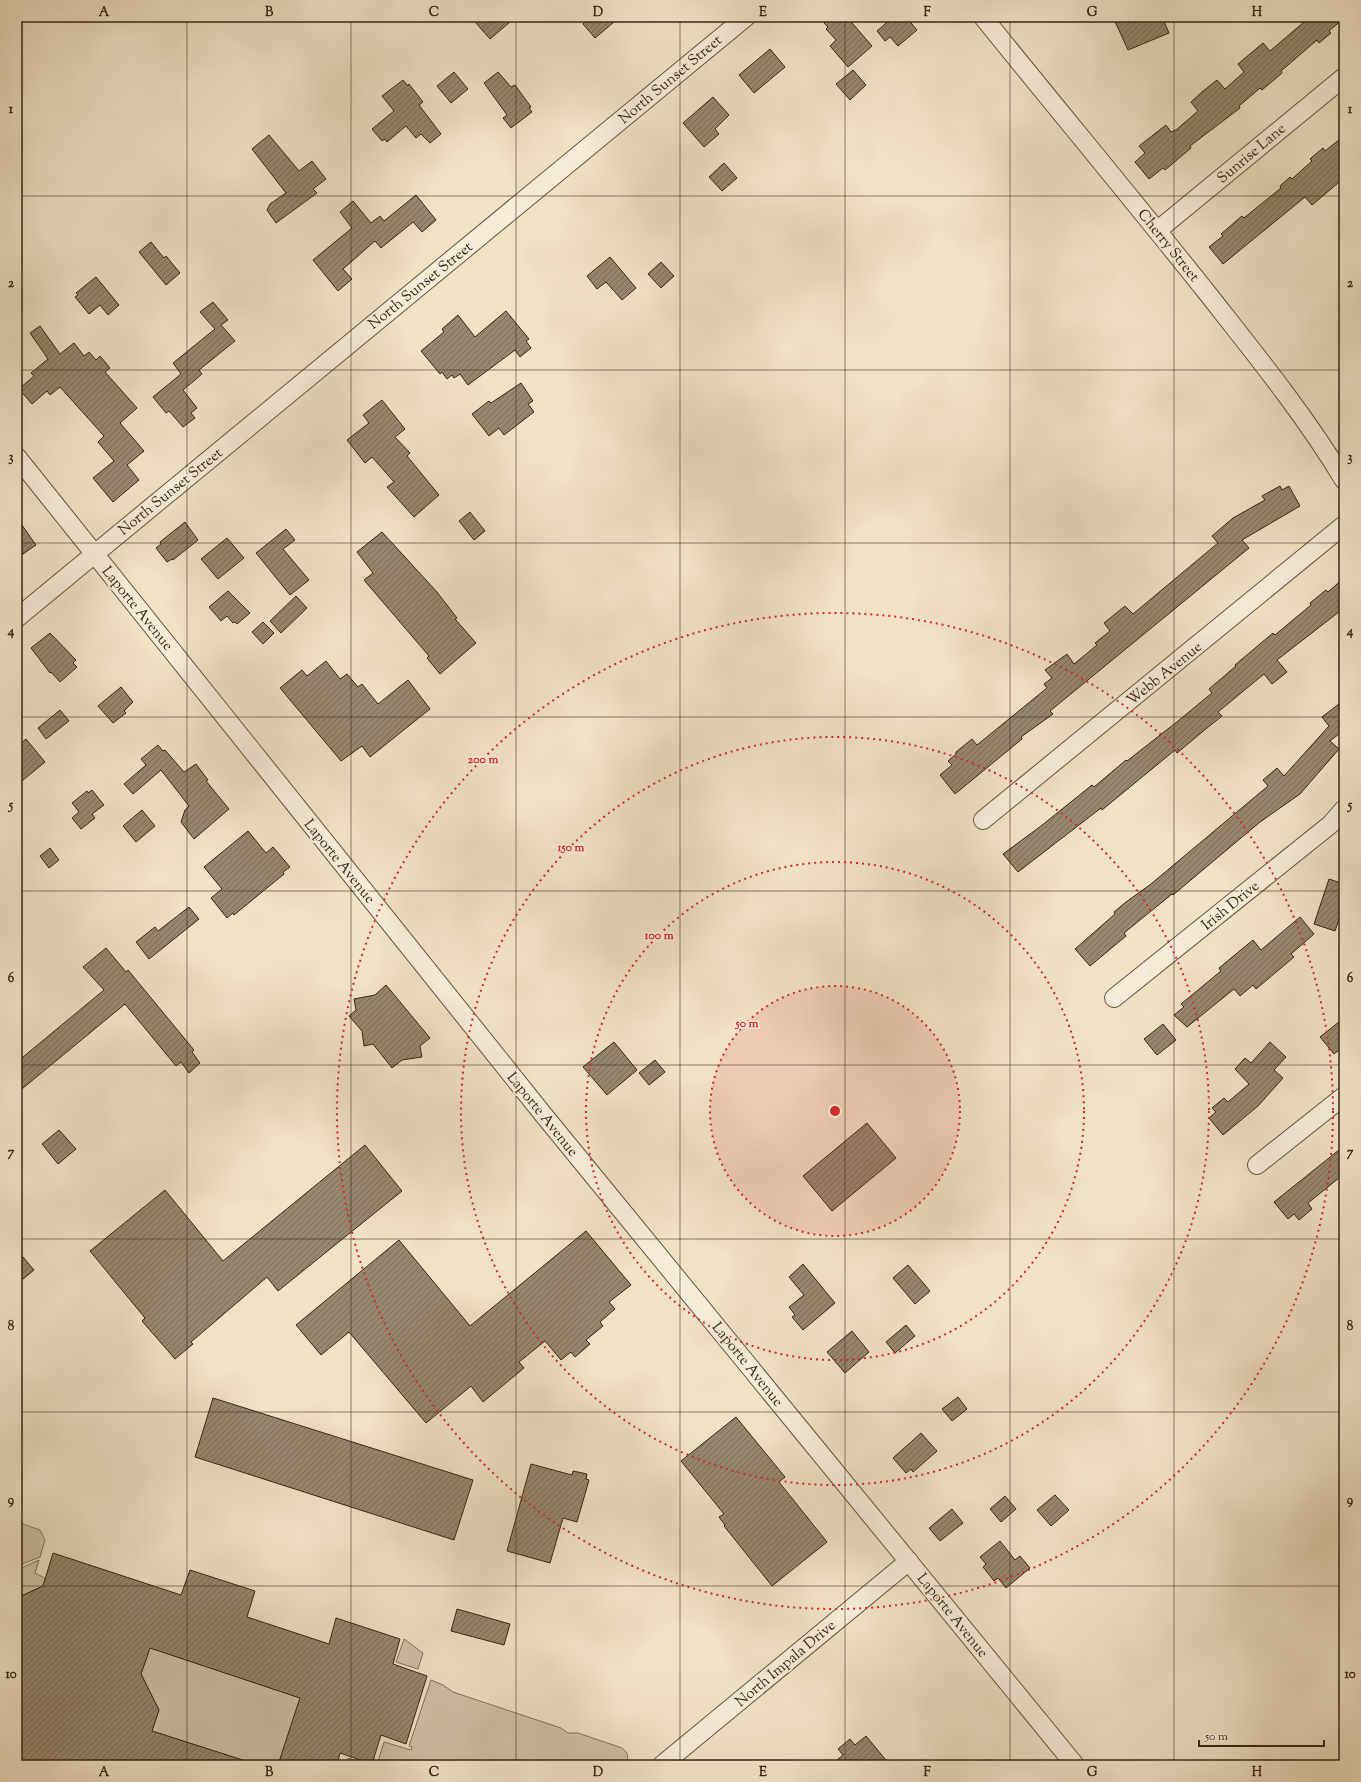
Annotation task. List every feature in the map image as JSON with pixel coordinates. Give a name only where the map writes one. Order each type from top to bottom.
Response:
[{"type":"street","name":"North Sunset Street","points":[[17,618],[746,17]]},
{"type":"street","name":"Cherry Street","points":[[983,17],[1158,230],[1300,412],[1344,480]]},
{"type":"street","name":"Sunrise Lane","points":[[1158,230],[1344,77]]},
{"type":"street","name":"Laporte Avenue","points":[[17,457],[273,779],[542,1112],[1075,1765]]},
{"type":"street","name":"Webb Avenue","points":[[983,820],[1344,525]]},
{"type":"street","name":"Irish Drive","points":[[1114,998],[1331,824],[1344,809]]},
{"type":"street","points":[[1257,1166],[1344,1096]]},
{"type":"street","name":"North Impala Drive","points":[[662,1765],[909,1561]]},
{"type":"shaded area","points":[[17,1522],[40,1530],[45,1540],[40,1557],[17,1566]]},
{"type":"shaded area","points":[[39,1560],[35,1573],[45,1578],[43,1586],[17,1598],[17,1570]]},
{"type":"shaded area","points":[[404,1639],[423,1653],[418,1669],[396,1662]]},
{"type":"shaded area","points":[[150,1648],[300,1698],[278,1765],[257,1765],[152,1731],[159,1710],[141,1674]]},
{"type":"shaded area","points":[[431,1680],[443,1685],[453,1692],[561,1728],[568,1733],[578,1733],[622,1748],[627,1753],[628,1762],[623,1765],[377,1765],[384,1742],[411,1750],[412,1747],[409,1746]]},
{"type":"shaded area","points":[[348,1758],[361,1762],[360,1765],[346,1765]]},
{"type":"building","points":[[484,17],[516,17],[490,39],[476,23]]},
{"type":"building","points":[[590,17],[620,17],[595,38],[583,24]]},
{"type":"building","points":[[831,17],[847,17],[872,46],[848,67],[830,46],[836,40],[826,29],[828,27],[824,23]]},
{"type":"building","points":[[893,17],[906,17],[917,30],[898,46],[890,37],[885,41],[877,31]]},
{"type":"building","points":[[1113,17],[1162,17],[1169,33],[1128,50]]},
{"type":"building","points":[[1310,17],[1344,18],[1329,31],[1331,33],[1319,43],[1317,40],[1281,71],[1282,73],[1262,90],[1260,88],[1239,106],[1240,108],[1190,146],[1191,148],[1165,170],[1163,168],[1149,179],[1135,162],[1145,153],[1139,146],[1166,125],[1171,132],[1176,130],[1198,111],[1191,102],[1202,92],[1217,80],[1225,89],[1244,72],[1238,64],[1263,43],[1270,51]]},
{"type":"building","points":[[770,49],[785,67],[754,93],[739,75]]},
{"type":"building","points":[[853,70],[866,85],[850,100],[836,84]]},
{"type":"building","points":[[454,72],[468,89],[451,103],[437,86]]},
{"type":"building","points":[[498,72],[511,87],[515,85],[531,107],[529,108],[532,112],[511,128],[503,118],[507,115],[484,83]]},
{"type":"building","points":[[403,80],[408,86],[409,84],[423,102],[419,105],[441,134],[430,143],[421,134],[416,138],[406,126],[387,142],[385,139],[382,141],[372,129],[394,111],[382,96]]},
{"type":"building","points":[[713,97],[729,115],[715,129],[719,134],[704,147],[683,123]]},
{"type":"building","points":[[269,135],[299,171],[312,161],[326,179],[313,189],[317,193],[276,223],[267,210],[270,204],[286,193],[252,149]]},
{"type":"building","points":[[1344,136],[1344,178],[1312,205],[1305,197],[1223,264],[1209,247],[1223,236],[1221,234],[1242,216],[1244,218],[1281,188],[1280,186],[1290,177],[1292,179],[1312,161],[1310,159],[1323,148],[1325,151]]},
{"type":"building","points":[[724,163],[737,178],[722,191],[709,177]]},
{"type":"building","points":[[416,195],[436,220],[422,232],[413,222],[381,248],[375,241],[343,269],[352,279],[338,291],[313,260],[352,228],[340,212],[353,201],[371,223],[380,216],[384,221]]},
{"type":"building","points":[[151,242],[164,258],[166,256],[180,273],[166,285],[139,252]]},
{"type":"building","points":[[610,257],[636,288],[622,300],[606,282],[597,289],[587,276]]},
{"type":"building","points":[[661,262],[674,276],[661,288],[648,274]]},
{"type":"building","points":[[96,277],[119,305],[108,315],[100,305],[89,314],[75,297],[78,295],[76,293]]},
{"type":"building","points":[[213,302],[228,320],[221,325],[235,341],[199,370],[202,374],[183,390],[197,408],[191,413],[195,418],[183,427],[169,411],[166,413],[153,397],[181,374],[173,363],[215,329],[200,312]]},
{"type":"building","points":[[506,311],[529,339],[526,341],[531,348],[520,357],[515,350],[468,385],[460,374],[454,378],[452,375],[447,379],[442,372],[440,374],[421,351],[444,332],[442,329],[458,315],[475,337]]},
{"type":"building","points":[[40,326],[60,354],[74,343],[84,356],[89,352],[96,360],[100,356],[110,368],[105,372],[137,408],[120,423],[144,451],[127,465],[139,480],[113,502],[93,478],[114,461],[98,442],[104,436],[60,387],[50,395],[47,391],[32,404],[19,389],[34,376],[31,373],[48,359],[30,333]]},
{"type":"building","points":[[521,383],[533,401],[528,404],[534,412],[504,435],[499,428],[489,436],[472,414],[489,401],[491,403]]},
{"type":"building","points":[[382,400],[405,429],[395,437],[410,453],[407,456],[439,495],[414,517],[387,487],[394,482],[372,457],[365,463],[347,440],[369,423],[363,415]]},
{"type":"building","points":[[1280,486],[1282,490],[1289,486],[1300,506],[1242,540],[1249,548],[1050,711],[1053,714],[1021,737],[1022,739],[955,794],[940,775],[952,765],[948,761],[956,754],[956,752],[972,739],[977,745],[1047,688],[1044,684],[1052,678],[1045,670],[1067,654],[1074,664],[1097,645],[1095,643],[1110,631],[1104,623],[1125,606],[1133,614],[1218,543],[1212,536],[1233,518],[1265,500],[1262,496]]},
{"type":"building","points":[[470,512],[485,531],[474,540],[459,521]]},
{"type":"building","points":[[17,518],[36,545],[17,558]]},
{"type":"building","points":[[185,522],[198,540],[173,560],[172,559],[167,562],[156,548],[161,544],[160,542]]},
{"type":"building","points":[[286,529],[295,540],[283,549],[309,580],[290,595],[256,553]]},
{"type":"building","points":[[382,532],[437,592],[457,618],[455,619],[476,643],[440,674],[427,658],[429,656],[364,580],[373,573],[357,552]]},
{"type":"building","points":[[227,538],[244,558],[218,579],[201,559]]},
{"type":"building","points":[[1344,578],[1344,608],[1277,660],[1287,672],[1272,684],[1264,674],[1218,712],[1222,716],[1177,753],[1175,750],[1102,810],[1101,808],[1018,872],[1003,854],[1092,785],[1094,787],[1126,760],[1127,761],[1178,721],[1212,693],[1209,689],[1236,666],[1235,665],[1273,633],[1275,635],[1311,605],[1310,603],[1326,590],[1328,592]]},
{"type":"building","points":[[228,591],[250,613],[237,624],[235,622],[233,623],[227,616],[221,621],[209,607]]},
{"type":"building","points":[[296,596],[307,608],[281,633],[270,621]]},
{"type":"building","points":[[263,622],[274,633],[263,644],[252,632]]},
{"type":"building","points":[[50,633],[76,660],[73,663],[77,667],[60,682],[51,672],[50,673],[31,648]]},
{"type":"building","points":[[326,661],[340,679],[347,674],[358,687],[362,684],[378,704],[408,680],[430,709],[370,757],[362,746],[341,761],[280,688],[302,670],[307,676]]},
{"type":"building","points":[[121,687],[133,702],[124,711],[126,713],[113,723],[98,706]]},
{"type":"building","points":[[1344,700],[1344,730],[1330,741],[1339,749],[1300,794],[1260,822],[1173,895],[1172,894],[1124,933],[1126,936],[1090,966],[1075,949],[1115,914],[1114,912],[1151,884],[1268,786],[1263,780],[1277,768],[1284,776],[1329,726],[1322,717]]},
{"type":"building","points":[[60,710],[69,721],[46,739],[38,728]]},
{"type":"building","points":[[26,739],[45,762],[17,785],[17,747]]},
{"type":"building","points":[[158,745],[163,751],[165,750],[184,772],[196,764],[208,780],[206,781],[229,809],[194,839],[181,822],[185,810],[189,806],[161,770],[133,794],[124,784],[146,765],[141,759]]},
{"type":"building","points":[[92,790],[104,805],[92,814],[95,818],[81,829],[72,818],[79,812],[72,803],[87,791],[88,793]]},
{"type":"building","points":[[142,810],[155,826],[136,842],[123,826]]},
{"type":"building","points":[[248,831],[266,853],[273,847],[290,867],[283,872],[284,874],[234,915],[233,913],[227,918],[211,898],[222,889],[204,867]]},
{"type":"building","points":[[50,848],[59,860],[49,868],[40,856]]},
{"type":"building","points":[[1329,879],[1344,884],[1344,904],[1335,931],[1314,924]]},
{"type":"building","points":[[189,907],[199,919],[149,959],[136,942],[155,927],[158,931]]},
{"type":"building","points":[[1300,917],[1314,934],[1291,954],[1294,957],[1256,989],[1253,985],[1240,996],[1234,989],[1187,1027],[1174,1015],[1184,1007],[1181,1004],[1221,971],[1219,968],[1253,940],[1261,950]]},
{"type":"building","points":[[106,948],[126,972],[128,970],[194,1050],[192,1052],[200,1063],[189,1073],[181,1062],[176,1066],[125,1004],[17,1093],[17,1062],[104,990],[83,967]]},
{"type":"building","points":[[386,985],[430,1038],[420,1046],[422,1057],[402,1060],[392,1068],[373,1044],[364,1046],[362,1031],[349,1016],[356,1010],[354,999],[375,995]]},
{"type":"building","points":[[1344,1018],[1344,1046],[1334,1054],[1320,1037]]},
{"type":"building","points":[[1163,1024],[1176,1040],[1157,1055],[1144,1039]]},
{"type":"building","points":[[614,1042],[637,1070],[607,1095],[583,1067]]},
{"type":"building","points":[[1270,1042],[1286,1057],[1274,1070],[1283,1078],[1258,1106],[1223,1135],[1209,1118],[1216,1112],[1212,1108],[1224,1098],[1228,1102],[1249,1084],[1235,1069],[1245,1058],[1251,1063]]},
{"type":"building","points":[[655,1060],[665,1072],[649,1085],[639,1073]]},
{"type":"building","points":[[867,1123],[896,1158],[832,1211],[803,1176]]},
{"type":"building","points":[[59,1130],[76,1149],[58,1164],[42,1144]]},
{"type":"building","points":[[365,1145],[402,1191],[278,1291],[267,1277],[191,1342],[193,1344],[175,1359],[142,1321],[145,1318],[90,1251],[165,1190],[223,1261]]},
{"type":"building","points":[[1344,1146],[1344,1174],[1308,1203],[1312,1209],[1299,1220],[1294,1214],[1288,1219],[1274,1202]]},
{"type":"building","points":[[586,1231],[631,1285],[609,1302],[615,1309],[600,1322],[603,1326],[586,1340],[590,1344],[575,1357],[571,1352],[561,1360],[545,1341],[519,1362],[524,1368],[483,1402],[471,1386],[426,1423],[349,1332],[321,1355],[296,1325],[399,1240],[470,1326]]},
{"type":"building","points":[[17,1250],[34,1270],[17,1284]]},
{"type":"building","points":[[803,1264],[835,1303],[803,1330],[792,1317],[795,1315],[789,1307],[804,1295],[789,1277]]},
{"type":"building","points":[[908,1265],[930,1291],[915,1304],[893,1278]]},
{"type":"building","points":[[906,1325],[915,1336],[895,1353],[886,1342]]},
{"type":"building","points":[[852,1331],[869,1352],[845,1373],[827,1352]]},
{"type":"building","points":[[958,1397],[967,1409],[952,1421],[942,1409]]},
{"type":"building","points":[[213,1398],[473,1480],[454,1540],[195,1457]]},
{"type":"building","points":[[736,1417],[785,1477],[779,1482],[827,1542],[772,1586],[724,1526],[725,1525],[719,1517],[724,1514],[681,1461]]},
{"type":"building","points":[[921,1433],[937,1451],[913,1472],[911,1469],[906,1473],[893,1458]]},
{"type":"building","points":[[531,1464],[572,1475],[573,1471],[587,1474],[586,1479],[589,1480],[577,1522],[563,1518],[550,1563],[507,1551]]},
{"type":"building","points":[[1055,1495],[1069,1510],[1051,1526],[1037,1510]]},
{"type":"building","points":[[1005,1496],[1016,1509],[1001,1522],[990,1509]]},
{"type":"building","points":[[952,1509],[963,1523],[940,1541],[929,1528]]},
{"type":"building","points":[[1000,1541],[1015,1560],[1020,1556],[1030,1568],[1006,1588],[998,1578],[994,1581],[983,1567],[986,1564],[980,1557]]},
{"type":"building","points":[[53,1553],[181,1595],[190,1570],[255,1591],[247,1617],[329,1644],[336,1618],[400,1639],[393,1664],[427,1676],[406,1744],[381,1735],[372,1764],[340,1753],[337,1765],[278,1765],[300,1698],[150,1648],[141,1674],[159,1710],[152,1731],[249,1762],[248,1765],[17,1765],[17,1598],[43,1586]]},
{"type":"building","points":[[457,1609],[510,1624],[504,1645],[451,1631]]},
{"type":"building","points":[[866,1736],[890,1765],[831,1765],[843,1755],[838,1749],[850,1739],[855,1745]]}]
